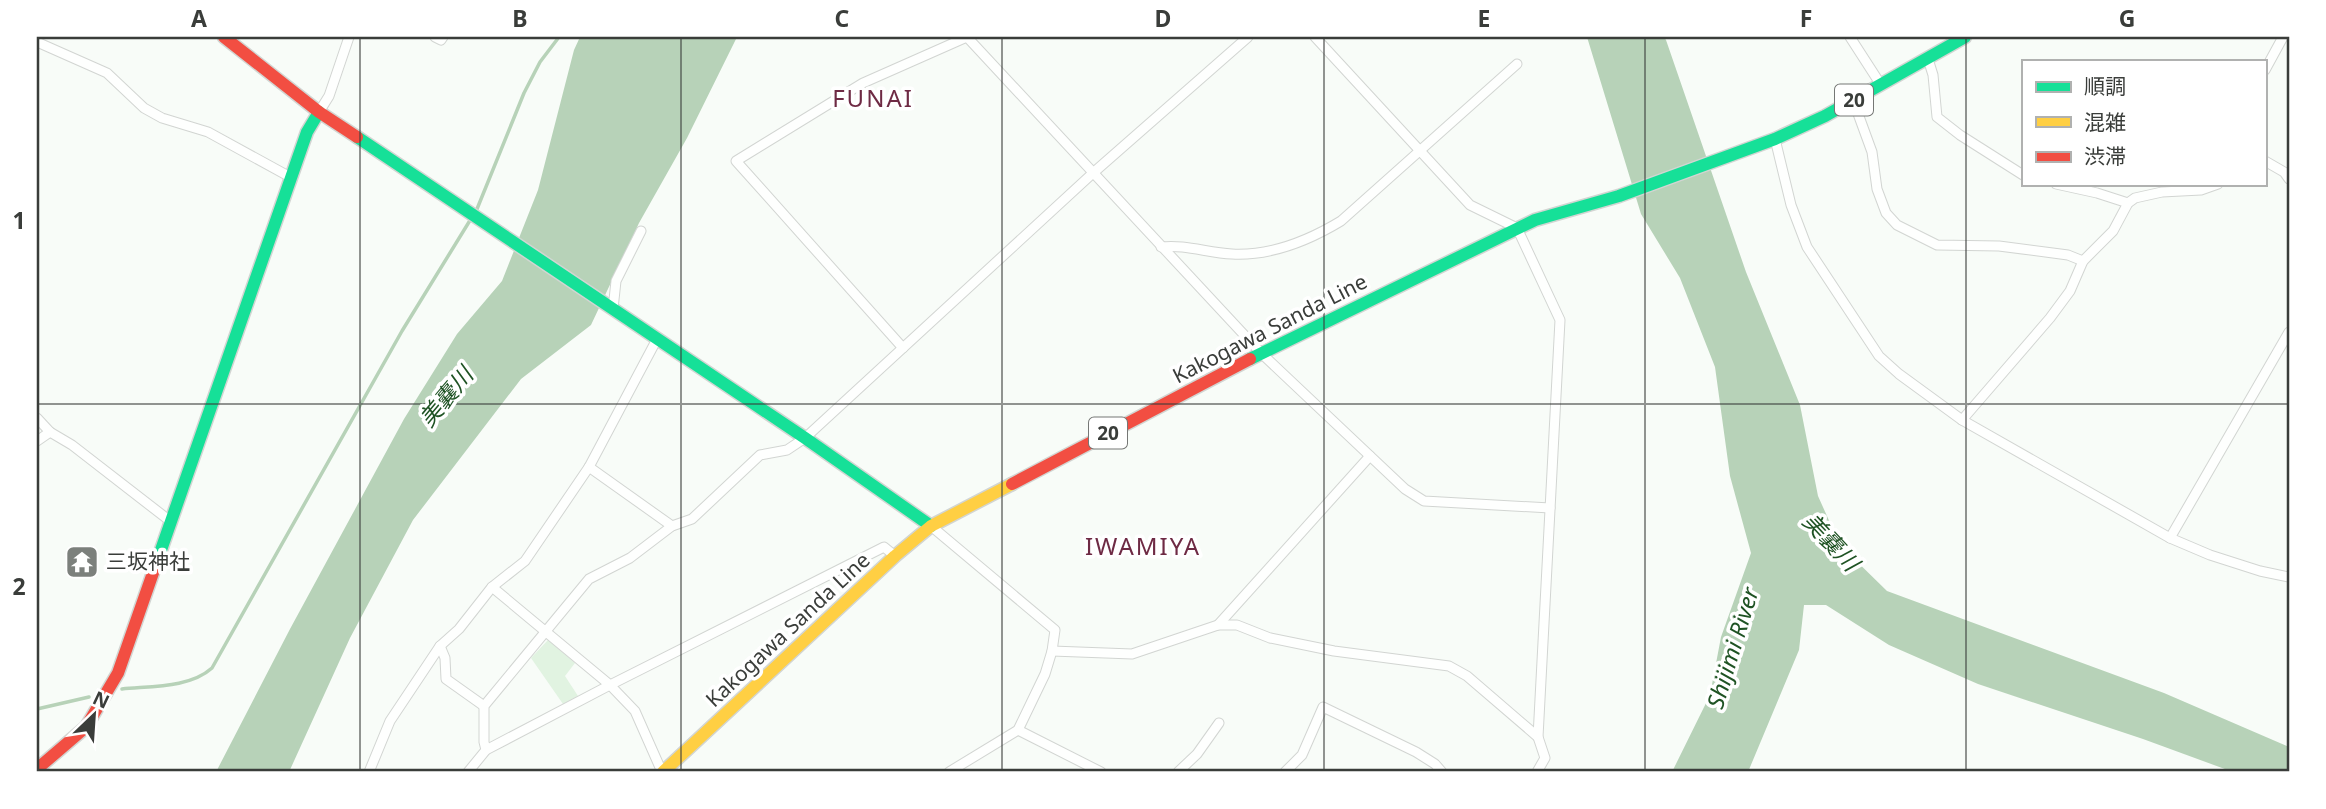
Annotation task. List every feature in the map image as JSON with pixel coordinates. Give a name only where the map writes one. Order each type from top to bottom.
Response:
[{"type":"street","points":[[224,37],[319,112],[931,526],[1055,630],[1045,674],[1018,730],[949,772]]},
{"type":"street","points":[[37,769],[86,727],[118,673],[307,132],[329,96],[349,37]]},
{"type":"street","points":[[435,37],[441,40],[443,37]]},
{"type":"street","points":[[903,348],[736,161],[863,83],[967,37],[1261,353],[1405,489],[1424,501],[1550,508]]},
{"type":"street","points":[[486,750],[484,706],[589,579],[630,558],[672,526],[692,519],[760,455],[788,450],[805,439],[1093,173],[1248,37]]},
{"type":"street","points":[[1315,37],[1470,205],[1517,228],[1560,320],[1538,737],[1545,758],[1537,772]]},
{"type":"street","points":[[1850,37],[1881,85]]},
{"type":"street","name":"Kakogawa Sanda Line","points":[[663,772],[895,556],[931,526],[1261,353],[1517,228],[1535,220],[1619,196],[1775,139],[1881,85],[1965,37]]},
{"type":"street","points":[[2266,68],[2283,37]]},
{"type":"street","points":[[37,42],[107,73],[144,108],[162,118],[208,132],[292,178]]},
{"type":"street","points":[[1928,59],[1933,75],[1937,117],[2022,174]]},
{"type":"street","points":[[1161,247],[1173,245],[1232,254],[1275,251],[1324,232],[1341,221],[1421,152],[1517,64]]},
{"type":"street","points":[[1853,100],[1872,152],[1877,189],[1886,213],[1897,225],[1937,244],[1999,246],[2068,255],[2083,261]]},
{"type":"street","points":[[1775,139],[1791,205],[1807,247],[1879,356],[1899,374],[1962,420],[2170,538],[2235,563],[2289,577]]},
{"type":"street","points":[[2266,163],[2284,172],[2289,178]]},
{"type":"street","points":[[2064,186],[2129,203]]},
{"type":"street","points":[[1962,420],[2050,318],[2070,291],[2083,261],[2113,232],[2134,198],[2162,192],[2202,190],[2213,186]]},
{"type":"street","points":[[613,309],[616,281],[641,231]]},
{"type":"street","points":[[2170,538],[2289,332]]},
{"type":"street","points":[[369,772],[390,721],[440,646],[459,629],[492,587],[525,561],[590,467],[657,340]]},
{"type":"street","points":[[37,418],[50,432],[72,445],[170,521]]},
{"type":"street","points":[[37,441],[50,432]]},
{"type":"street","points":[[1218,625],[1370,456]]},
{"type":"street","points":[[590,467],[672,526]]},
{"type":"street","points":[[468,772],[486,750],[610,685],[884,547],[895,556]]},
{"type":"street","points":[[492,587],[610,685],[635,711],[663,772]]},
{"type":"street","points":[[1052,652],[1132,654],[1218,625],[1237,625],[1270,638],[1334,651],[1449,666],[1475,683],[1538,737]]},
{"type":"street","points":[[440,646],[445,658],[446,679],[484,706]]},
{"type":"street","points":[[1285,772],[1302,755],[1324,707],[1416,752],[1442,772]]},
{"type":"street","points":[[1178,772],[1197,754],[1219,723]]},
{"type":"street","points":[[1018,730],[1101,772]]},
{"type":"shaded area","points":[[548,640],[575,663],[565,676],[578,696],[563,704],[531,658]]},
{"type":"water","name":"美嚢川","points":[[580,37],[737,37],[687,138],[639,223],[591,325],[521,379],[413,520],[350,638],[289,772],[216,772],[404,419],[457,334],[502,281],[538,190],[574,50]]},
{"type":"water","points":[[1587,37],[1664,37],[1666,40],[1746,272],[1800,405],[1818,496],[1840,545],[1887,591],[2164,693],[2289,747],[2289,772],[2233,772],[1978,684],[1889,645],[1826,605],[1804,605],[1799,650],[1748,772],[1672,772],[1710,695],[1721,637],[1751,553],[1730,476],[1715,367],[1680,278],[1641,214]]},
{"type":"waterway","points":[[122,689],[181,683],[203,675],[212,668],[402,331],[477,209],[524,93],[540,62],[559,37]]},
{"type":"waterway","points":[[37,709],[89,697]]},
{"type":"traffic: fast","points":[[1250,359],[1535,220],[1619,196],[1775,139],[1825,116],[1965,37]]},
{"type":"traffic: fast","points":[[154,570],[307,132],[319,112]]},
{"type":"traffic: fast","points":[[357,137],[805,438],[931,526]]},
{"type":"traffic: slow","points":[[663,772],[895,556],[931,526],[1012,484]]},
{"type":"traffic: jam","points":[[224,37],[319,112],[357,137]]},
{"type":"traffic: jam","points":[[1012,484],[1250,359]]},
{"type":"traffic: jam","points":[[37,769],[86,727],[118,673],[154,570]]},
{"type":"place","name":"三坂神社","points":[[82,562]]},
{"type":"district","name":"FUNAI","points":[[873,99]]},
{"type":"district","name":"IWAMIYA","points":[[1143,547]]},
{"type":"water label","name":"Shijimi River","points":[[1733,648]]}]
